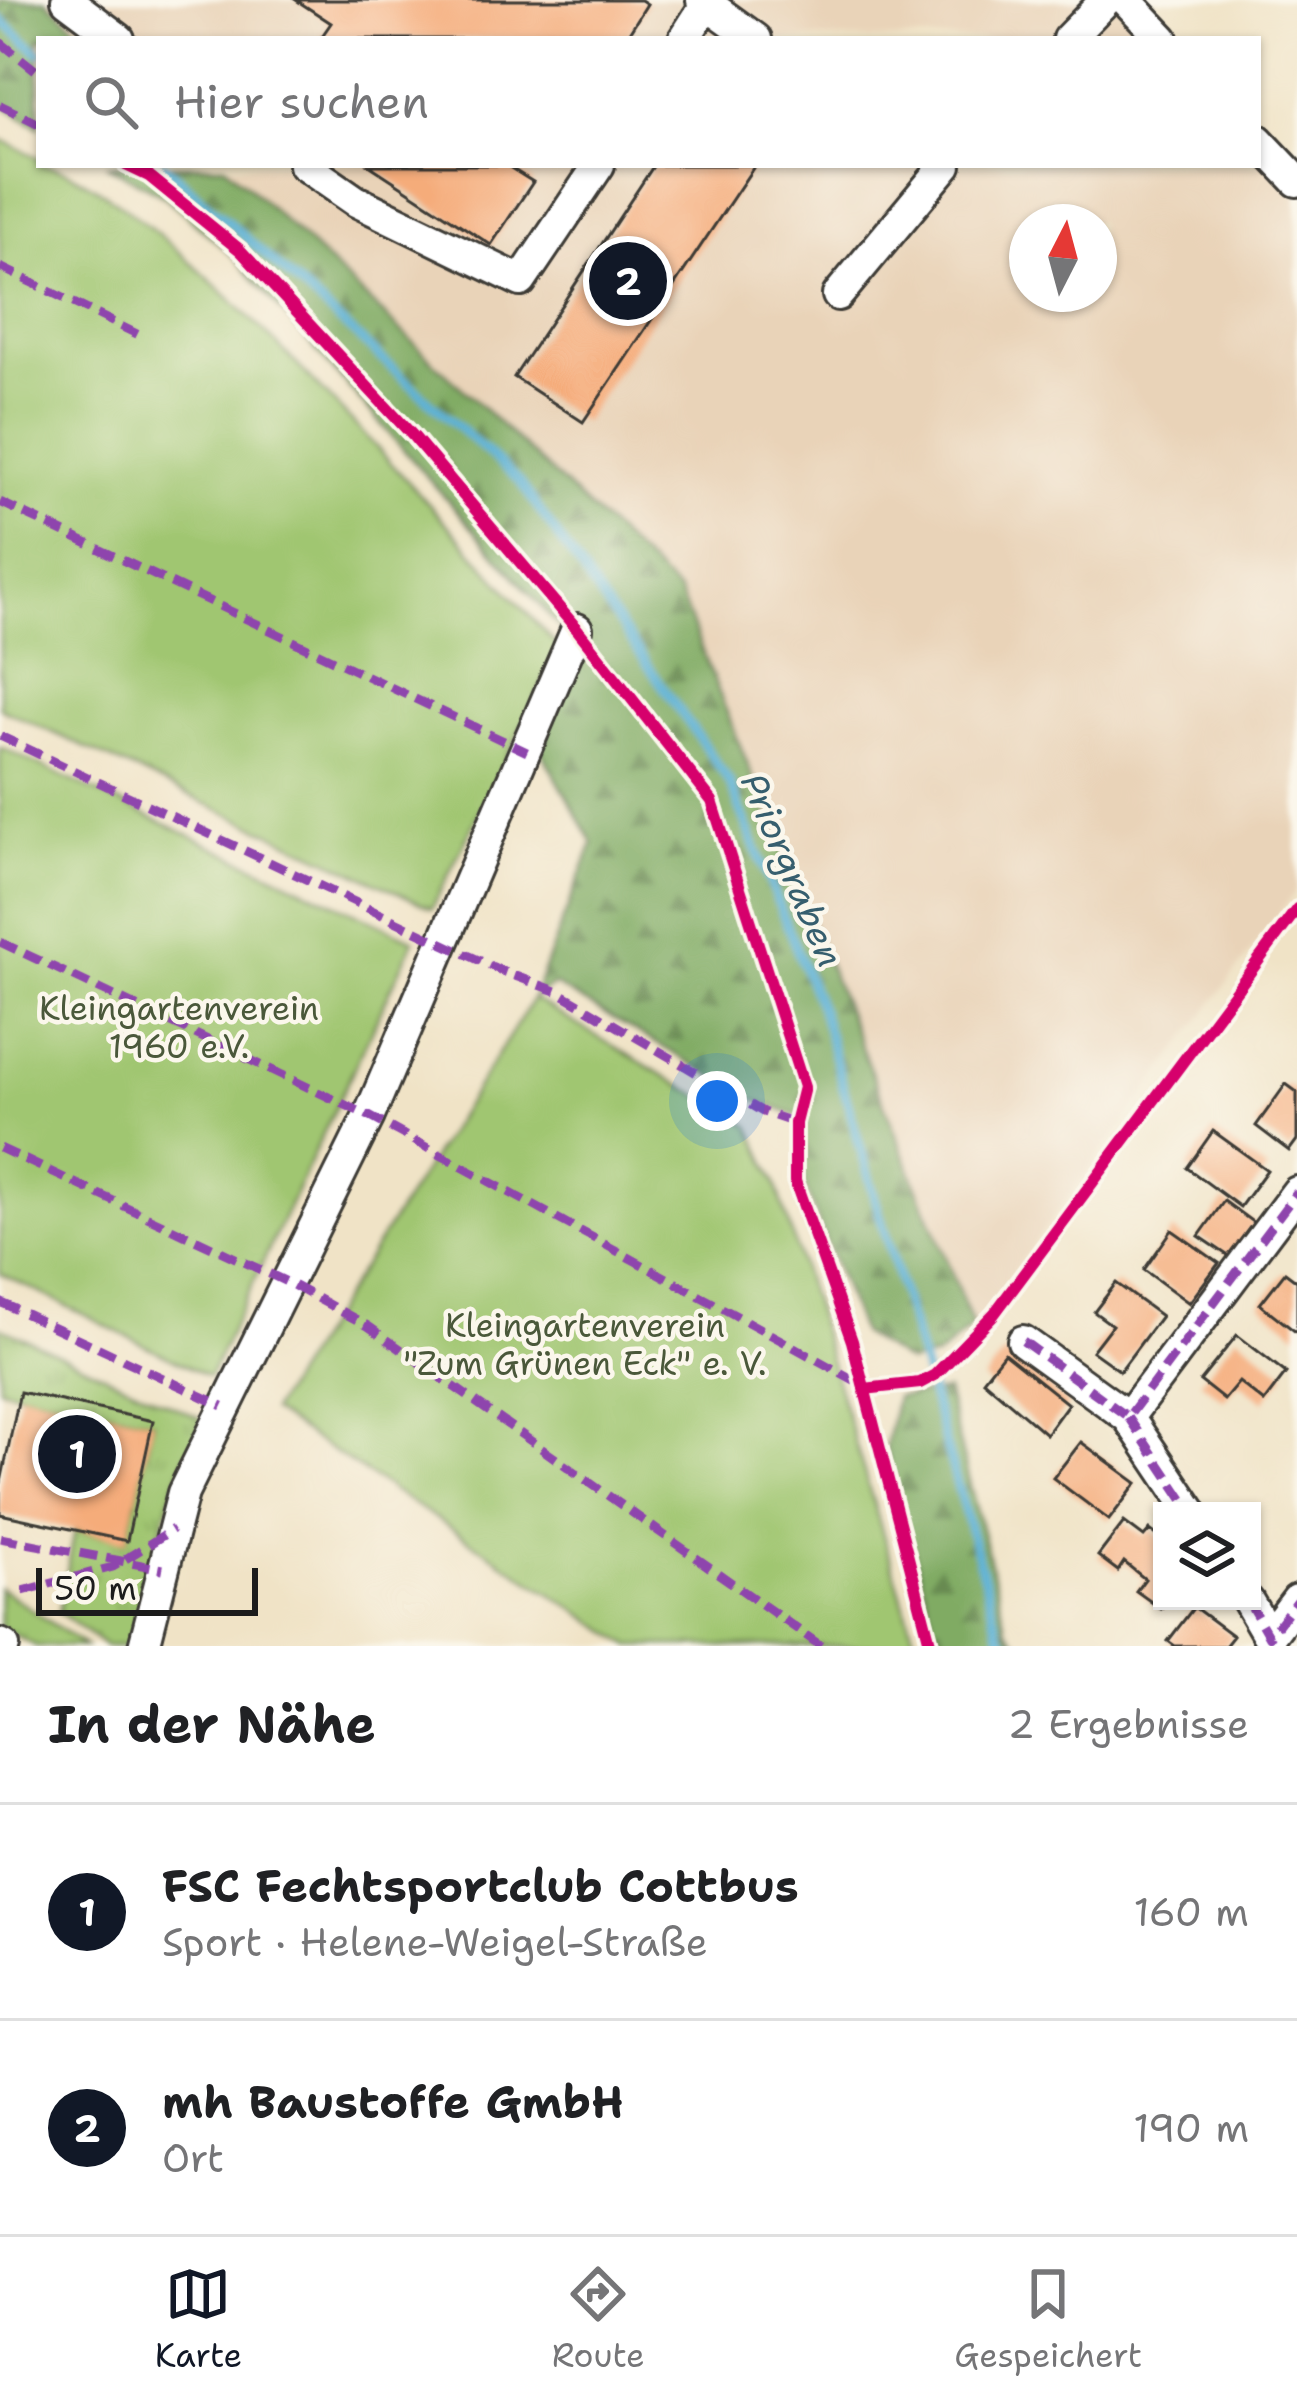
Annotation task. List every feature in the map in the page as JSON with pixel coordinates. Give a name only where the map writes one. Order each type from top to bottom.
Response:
[{"type":"street","points":[[67,0],[115,36]]},
{"type":"street","points":[[1071,36],[1106,0]]},
{"type":"street","points":[[1126,0],[1160,36]]},
{"type":"street","points":[[685,36],[705,2],[752,36]]},
{"type":"street","points":[[1261,143],[1297,181]]},
{"type":"street","points":[[308,168],[356,200],[521,281],[597,168]]},
{"type":"street","points":[[838,296],[937,168]]},
{"type":"street","points":[[144,1646],[183,1493],[369,1116],[577,629]]},
{"type":"street","points":[[1128,1417],[1297,1192]]},
{"type":"street","points":[[1023,1341],[1128,1417],[1185,1502]]},
{"type":"street","points":[[1253,1610],[1269,1637],[1297,1600]]},
{"type":"shaded area","points":[[46,0],[1115,0],[1149,36],[87,36]]},
{"type":"shaded area","points":[[1261,156],[1297,195],[1297,889],[973,1326],[679,593],[228,168],[1261,168]]},
{"type":"green space","points":[[0,0],[46,0],[87,36],[36,36],[36,125],[0,104]]},
{"type":"green space","points":[[0,139],[36,157],[36,168],[87,182],[151,228],[226,295],[385,457],[560,649],[432,908],[0,708]]},
{"type":"green space","points":[[112,168],[228,168],[679,593],[973,1326],[937,1357],[908,1363],[861,1334],[803,1182],[800,1117],[757,1101],[554,985],[533,997],[593,843],[539,747],[575,645],[232,255],[164,196]]},
{"type":"green space","name":"Kleingartenverein 1960 e.V.","points":[[0,747],[414,940],[209,1377],[0,1273]]},
{"type":"green space","name":"Kleingartenverein \"Zum Grünen Eck\" e. V.","points":[[533,999],[750,1126],[776,1183],[917,1646],[631,1646],[271,1411]]},
{"type":"green space","points":[[0,1327],[206,1421],[169,1501],[136,1646],[105,1646],[59,1612],[75,1530],[127,1540],[153,1421],[0,1388]]},
{"type":"green space","points":[[946,1391],[1007,1629],[1021,1646],[940,1646],[885,1447],[896,1397]]},
{"type":"green space","points":[[0,1588],[85,1646],[36,1646],[0,1627]]},
{"type":"building","points":[[296,0],[641,0],[647,4],[627,36],[322,36],[331,23]]},
{"type":"building","points":[[374,168],[511,168],[533,182],[491,245]]},
{"type":"building","points":[[652,168],[753,168],[583,422],[514,377]]},
{"type":"building","points":[[1286,1084],[1297,1092],[1297,1140],[1289,1151],[1256,1126]]},
{"type":"building","points":[[1213,1131],[1267,1170],[1240,1207],[1187,1168]]},
{"type":"building","points":[[1224,1201],[1254,1223],[1230,1257],[1199,1236]]},
{"type":"building","points":[[1172,1230],[1219,1263],[1189,1303],[1144,1270]]},
{"type":"building","points":[[1285,1272],[1297,1281],[1297,1333],[1260,1304]]},
{"type":"building","points":[[1116,1283],[1161,1316],[1120,1371],[1092,1351],[1112,1325],[1094,1312]]},
{"type":"building","points":[[1237,1335],[1286,1373],[1264,1402],[1239,1382],[1224,1400],[1200,1381]]},
{"type":"building","points":[[1004,1353],[1068,1404],[1046,1434],[983,1380]]},
{"type":"building","points":[[20,1392],[153,1421],[127,1541],[0,1514],[0,1487]]},
{"type":"building","points":[[1081,1442],[1137,1483],[1109,1520],[1053,1478]]},
{"type":"building","points":[[1124,1522],[1144,1537],[1153,1532],[1153,1603],[1136,1591],[1145,1579],[1124,1562],[1118,1571],[1098,1556]]},
{"type":"building","points":[[1192,1610],[1233,1636],[1225,1646],[1175,1646],[1168,1641]]},
{"type":"waterway","name":"Priorgraben","points":[[0,19],[36,50]]},
{"type":"waterway","name":"Priorgraben","points":[[167,168],[519,481],[729,781],[822,1013],[1000,1635],[1008,1646]]},
{"type":"marked path","points":[[0,42],[36,71]]},
{"type":"marked path","points":[[0,105],[36,123]]},
{"type":"marked path","points":[[0,267],[145,338]]},
{"type":"marked path","points":[[0,502],[527,752]]},
{"type":"marked path","points":[[0,736],[504,972],[559,992],[763,1112],[795,1123]]},
{"type":"marked path","points":[[0,942],[369,1116],[869,1388]]},
{"type":"marked path","points":[[0,1148],[289,1283],[368,1326],[821,1646]]},
{"type":"marked path","points":[[1023,1341],[1128,1417],[1297,1192]]},
{"type":"marked path","points":[[0,1302],[223,1406]]},
{"type":"marked path","points":[[1128,1417],[1185,1502]]},
{"type":"marked path","points":[[23,1591],[113,1567],[173,1529]]},
{"type":"marked path","points":[[0,1538],[163,1569]]},
{"type":"marked path","points":[[1253,1610],[1269,1637],[1297,1600]]},
{"type":"cycle path","points":[[132,168],[149,176],[240,250],[414,437],[577,629],[712,801],[804,1087],[795,1123],[795,1181],[852,1341],[931,1646]]},
{"type":"cycle path","points":[[864,1389],[920,1383],[935,1375],[994,1314],[1297,909]]},
{"type":"place","name":"mh Baustoffe GmbH","points":[[628,281]]},
{"type":"place","name":"FSC Fechtsportclub Cottbus","points":[[77,1454]]}]
